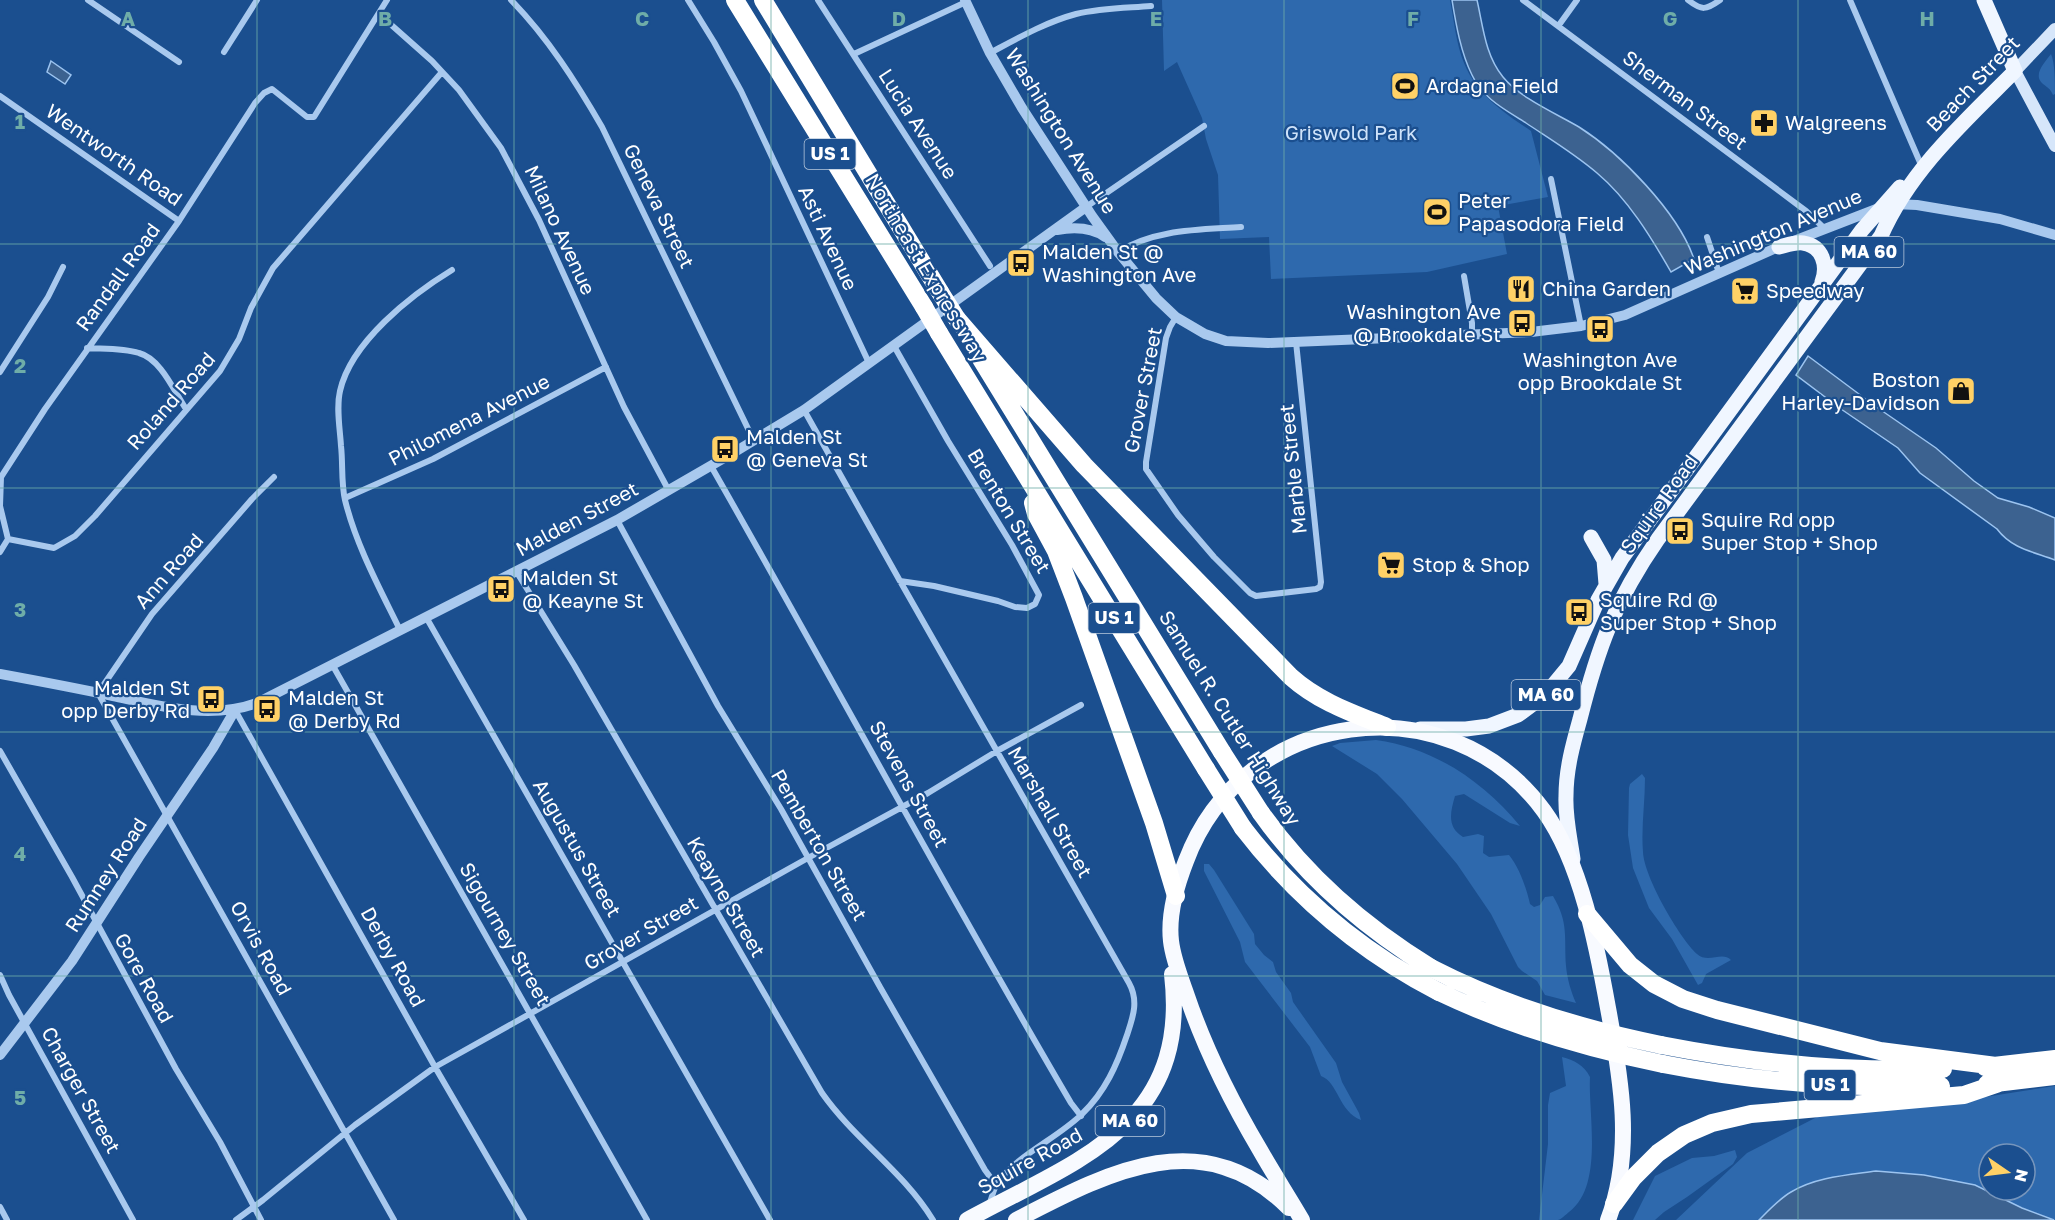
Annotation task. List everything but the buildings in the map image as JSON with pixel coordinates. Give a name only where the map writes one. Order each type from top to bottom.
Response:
[{"type":"highway","name":"Northeast Expressway","points":[[735,0],[1022,467]]},
{"type":"highway","name":"Northeast Expressway","points":[[763,0],[1042,459]]},
{"type":"highway","points":[[957,319],[1084,465],[1291,676],[1306,689],[1330,704],[1392,727],[1429,734],[1460,744],[1486,758],[1512,777],[1533,797],[1564,844],[1575,874]]},
{"type":"highway","name":"Samuel R. Cutler Highway","points":[[1042,459],[1261,813],[1298,861],[1340,903],[1387,940],[1431,968],[1473,988],[1538,1012],[1605,1032],[1720,1056],[1818,1067],[2055,1076]]},
{"type":"highway","points":[[1022,467],[1036,513],[1056,551],[1078,608],[1154,823],[1176,896]]},
{"type":"highway","name":"Samuel R. Cutler Highway","points":[[1022,467],[1243,828],[1286,879],[1329,919],[1377,956],[1439,992],[1481,1012],[1591,1048],[1729,1076],[1829,1085],[1908,1087],[1997,1075],[2055,1059]]},
{"type":"highway","name":"MA 60","points":[[1170,940],[1176,896],[1189,854],[1206,820],[1228,792],[1254,769],[1284,749],[1318,735],[1348,729],[1392,727]]},
{"type":"highway","name":"MA 60","points":[[1575,874],[1587,914],[1606,997],[1622,1107],[1623,1158],[1611,1212]]},
{"type":"highway","points":[[1587,914],[1630,965],[1654,984],[1683,999],[1727,1013],[1880,1051],[1997,1075]]},
{"type":"highway","points":[[1170,940],[1192,1012],[1214,1063],[1247,1127],[1301,1220]]},
{"type":"highway","name":"Squire Road","points":[[967,1220],[1096,1150],[1120,1131],[1146,1101],[1162,1071],[1173,1031],[1175,1002],[1170,940]]},
{"type":"highway","points":[[1611,1212],[1633,1178],[1658,1153],[1684,1135],[1712,1123],[1751,1114],[1964,1095],[1997,1075]]},
{"type":"highway","name":"MA 60","points":[[1017,1220],[1103,1178],[1145,1165],[1181,1160],[1214,1164],[1246,1175],[1278,1197],[1301,1220]]},
{"type":"main road","points":[[1984,0],[2015,71],[2055,146]]},
{"type":"main road","name":"Beach Street","points":[[1879,208],[1922,167],[2055,29]]},
{"type":"main road","name":"Beach Street","points":[[1897,203],[1922,167]]},
{"type":"main road","name":"Squire Road","points":[[1575,874],[1566,811],[1567,776],[1575,736],[1596,659],[1616,609],[1638,568],[1658,539],[1881,236],[1897,203]]},
{"type":"main road","name":"Squire Road","points":[[1392,727],[1458,730],[1482,728],[1504,722],[1532,706],[1552,688],[1569,666],[1606,585],[1632,543],[1879,208]]},
{"type":"main road","points":[[1779,247],[1804,243],[1815,248],[1822,256],[1825,269],[1818,289]]},
{"type":"main road","points":[[1591,537],[1604,560],[1606,585]]},
{"type":"street","points":[[88,0],[179,62]]},
{"type":"street","points":[[224,52],[257,0]]},
{"type":"street","points":[[379,14],[387,0]]},
{"type":"street","name":"Geneva Street","points":[[511,0],[558,56],[602,128],[754,441]]},
{"type":"street","name":"Asti Avenue","points":[[688,0],[741,91],[869,363]]},
{"type":"street","name":"Lucia Avenue","points":[[818,0],[992,269]]},
{"type":"street","name":"Sherman Street","points":[[1523,0],[1801,207],[1824,228]]},
{"type":"street","points":[[1559,25],[1577,0]]},
{"type":"street","points":[[1688,0],[1703,9],[1709,8],[1720,0]]},
{"type":"street","points":[[1850,0],[1922,167]]},
{"type":"street","points":[[854,54],[966,1]]},
{"type":"street","name":"Washington Avenue","points":[[966,1],[990,53],[1016,98],[1086,207],[1118,252],[1156,298],[1176,317],[1198,332],[1226,341],[1296,342],[1531,332],[1581,326],[1625,315],[1824,228],[1897,203]]},
{"type":"street","points":[[990,53],[1041,27],[1067,17],[1101,10],[1151,6]]},
{"type":"street","name":"Milano Avenue","points":[[379,14],[442,72],[476,110],[508,159],[539,220],[624,407],[669,491]]},
{"type":"street","name":"Randall Road","points":[[8,539],[0,506],[1,477],[87,348],[179,221],[255,104],[264,93],[274,90],[305,116],[312,118],[379,14]]},
{"type":"street","name":"Roland Road","points":[[8,539],[54,548],[75,536],[95,516],[229,359],[251,308],[273,268],[442,72]]},
{"type":"street","name":"Wentworth Road","points":[[0,96],[179,221]]},
{"type":"street","name":"Malden Street","points":[[0,674],[193,710],[235,710],[257,703],[616,520],[754,441],[804,410],[894,346],[992,269],[1051,232],[1204,126]]},
{"type":"street","points":[[1551,179],[1581,326]]},
{"type":"street","points":[[1897,203],[2000,219],[2055,235]]},
{"type":"street","points":[[1118,252],[1149,237],[1241,227]]},
{"type":"street","points":[[1051,232],[1081,228],[1095,231],[1109,240]]},
{"type":"street","points":[[1707,237],[1719,273]]},
{"type":"street","points":[[0,372],[48,297],[63,267]]},
{"type":"street","points":[[400,630],[373,575],[352,523],[345,498],[339,393],[346,373],[364,345],[402,304],[423,287],[452,270]]},
{"type":"street","points":[[1464,276],[1472,334]]},
{"type":"street","name":"Grover Street","points":[[1176,317],[1166,338],[1146,469],[1178,515],[1214,557],[1250,593],[1261,596],[1316,589]]},
{"type":"street","name":"Marble Street","points":[[1296,342],[1321,580],[1320,587],[1316,589]]},
{"type":"street","name":"Brenton Street","points":[[894,346],[948,441],[1012,545],[1038,596],[1035,604],[1023,608],[934,586],[900,581]]},
{"type":"street","points":[[87,348],[125,350],[141,353],[150,358],[161,370],[186,409]]},
{"type":"street","name":"Philomena Avenue","points":[[345,498],[433,459],[606,367]]},
{"type":"street","name":"Marshall Street","points":[[804,410],[1133,993],[1135,1005],[1133,1016],[1115,1068],[1104,1089],[1081,1116],[1022,1160],[996,1185],[988,1209]]},
{"type":"street","name":"Stevens Street","points":[[711,466],[991,967],[1071,1103],[1081,1116]]},
{"type":"street","name":"Ann Road","points":[[98,693],[152,614],[274,477]]},
{"type":"street","name":"Pemberton Street","points":[[616,520],[713,698],[781,809],[985,1170],[996,1185]]},
{"type":"street","points":[[0,552],[8,539]]},
{"type":"street","name":"Keayne Street","points":[[516,571],[585,684],[805,1066],[830,1105],[845,1124],[906,1183],[933,1220]]},
{"type":"street","name":"Augustus Street","points":[[426,617],[770,1220]]},
{"type":"street","name":"Sigourney Street","points":[[333,666],[647,1220]]},
{"type":"street","name":"Orvis Road","points":[[98,693],[394,1220]]},
{"type":"street","name":"Grover Street","points":[[236,1220],[345,1133],[435,1067],[1081,705]]},
{"type":"street","name":"Rumney Road","points":[[0,1054],[72,961],[218,741],[235,710]]},
{"type":"street","name":"Derby Road","points":[[235,710],[435,1067],[524,1220]]},
{"type":"street","name":"Gore Road","points":[[0,751],[176,1069],[220,1142],[261,1220]]},
{"type":"street","name":"Charger Street","points":[[0,975],[133,1220]]},
{"type":"street","points":[[0,1207],[7,1220]]},
{"type":"green space","name":"Griswold Park","points":[[1162,0],[1450,0],[1459,48],[1469,74],[1492,102],[1531,131],[1548,197],[1498,206],[1507,254],[1427,272],[1271,279],[1269,237],[1220,239],[1218,175],[1206,139],[1202,118],[1177,62],[1164,71]]},
{"type":"green space","points":[[2051,54],[2055,78],[2055,94],[2053,95],[2039,77],[2041,69]]},
{"type":"green space","points":[[1376,740],[1418,750],[1456,769],[1490,795],[1520,826],[1510,823],[1464,794],[1455,796],[1451,819],[1454,829],[1463,837],[1478,834],[1484,836],[1483,853],[1489,857],[1509,855],[1522,878],[1530,904],[1534,907],[1540,905],[1545,897],[1553,896],[1564,922],[1567,971],[1576,1003],[1545,995],[1537,981],[1518,967],[1491,914],[1457,864],[1402,799],[1377,774],[1332,746],[1340,743]]},
{"type":"green space","points":[[1642,774],[1645,778],[1643,852],[1649,876],[1656,891],[1672,921],[1697,954],[1706,958],[1723,957],[1731,960],[1706,974],[1702,983],[1698,985],[1672,939],[1649,908],[1633,868],[1628,835],[1629,788],[1630,784]]},
{"type":"green space","points":[[1204,864],[1209,864],[1214,870],[1254,934],[1255,944],[1273,962],[1276,972],[1291,993],[1293,1002],[1336,1063],[1342,1082],[1361,1120],[1348,1111],[1331,1084],[1321,1076],[1310,1047],[1245,962],[1240,942],[1204,871]]},
{"type":"green space","points":[[1562,1057],[1585,1069],[1590,1077],[1592,1149],[1590,1168],[1587,1185],[1580,1200],[1569,1212],[1558,1220],[1539,1220],[1548,1144],[1550,1093],[1566,1086]]},
{"type":"green space","points":[[2055,1086],[2055,1220],[1676,1220],[1747,1153],[1817,1117],[1947,1103]]},
{"type":"green space","points":[[1735,1150],[1737,1157],[1733,1164],[1655,1220],[1633,1220],[1655,1176],[1692,1158],[1714,1156]]},
{"type":"shaded area","points":[[1452,0],[1477,0],[1488,50],[1503,77],[1528,98],[1595,138],[1629,168],[1646,185],[1675,222],[1694,259],[1671,272],[1638,219],[1608,183],[1580,159],[1503,108],[1482,91],[1465,58]]},
{"type":"shaded area","points":[[51,61],[71,75],[65,84],[47,72]]},
{"type":"shaded area","points":[[1808,356],[1936,448],[1974,481],[1998,498],[2055,518],[2055,560],[2009,541],[1997,529],[1920,473],[1898,448],[1796,375]]},
{"type":"shaded area","points":[[1876,1171],[1924,1175],[1977,1186],[1977,1202],[2010,1202],[2054,1220],[1759,1220],[1791,1192],[1832,1177]]},
{"type":"waterway","points":[[1685,264],[1689,271]]},
{"type":"place","name":"Ardagna Field","points":[[1405,86]]},
{"type":"place","name":"Walgreens","points":[[1764,123]]},
{"type":"place","name":"Peter Papasodora Field","points":[[1437,212]]},
{"type":"place","name":"Malden St @ Washington Ave","points":[[1021,263]]},
{"type":"place","name":"China Garden","points":[[1521,289]]},
{"type":"place","name":"Speedway","points":[[1745,291]]},
{"type":"place","name":"Washington Ave @ Brookdale St","points":[[1522,323]]},
{"type":"place","name":"Washington Ave opp Brookdale St","points":[[1600,329]]},
{"type":"place","name":"Boston Harley-Davidson","points":[[1961,391]]},
{"type":"place","name":"Malden St @ Geneva St","points":[[725,449]]},
{"type":"place","name":"Squire Rd opp Super Stop + Shop","points":[[1680,531]]},
{"type":"place","name":"Stop & Shop","points":[[1391,565]]},
{"type":"place","name":"Malden St @ Keayne St","points":[[501,589]]},
{"type":"place","name":"Squire Rd @ Super Stop + Shop","points":[[1579,612]]},
{"type":"place","name":"Malden St opp Derby Rd","points":[[211,699]]},
{"type":"place","name":"Malden St @ Derby Rd","points":[[267,709]]}]
